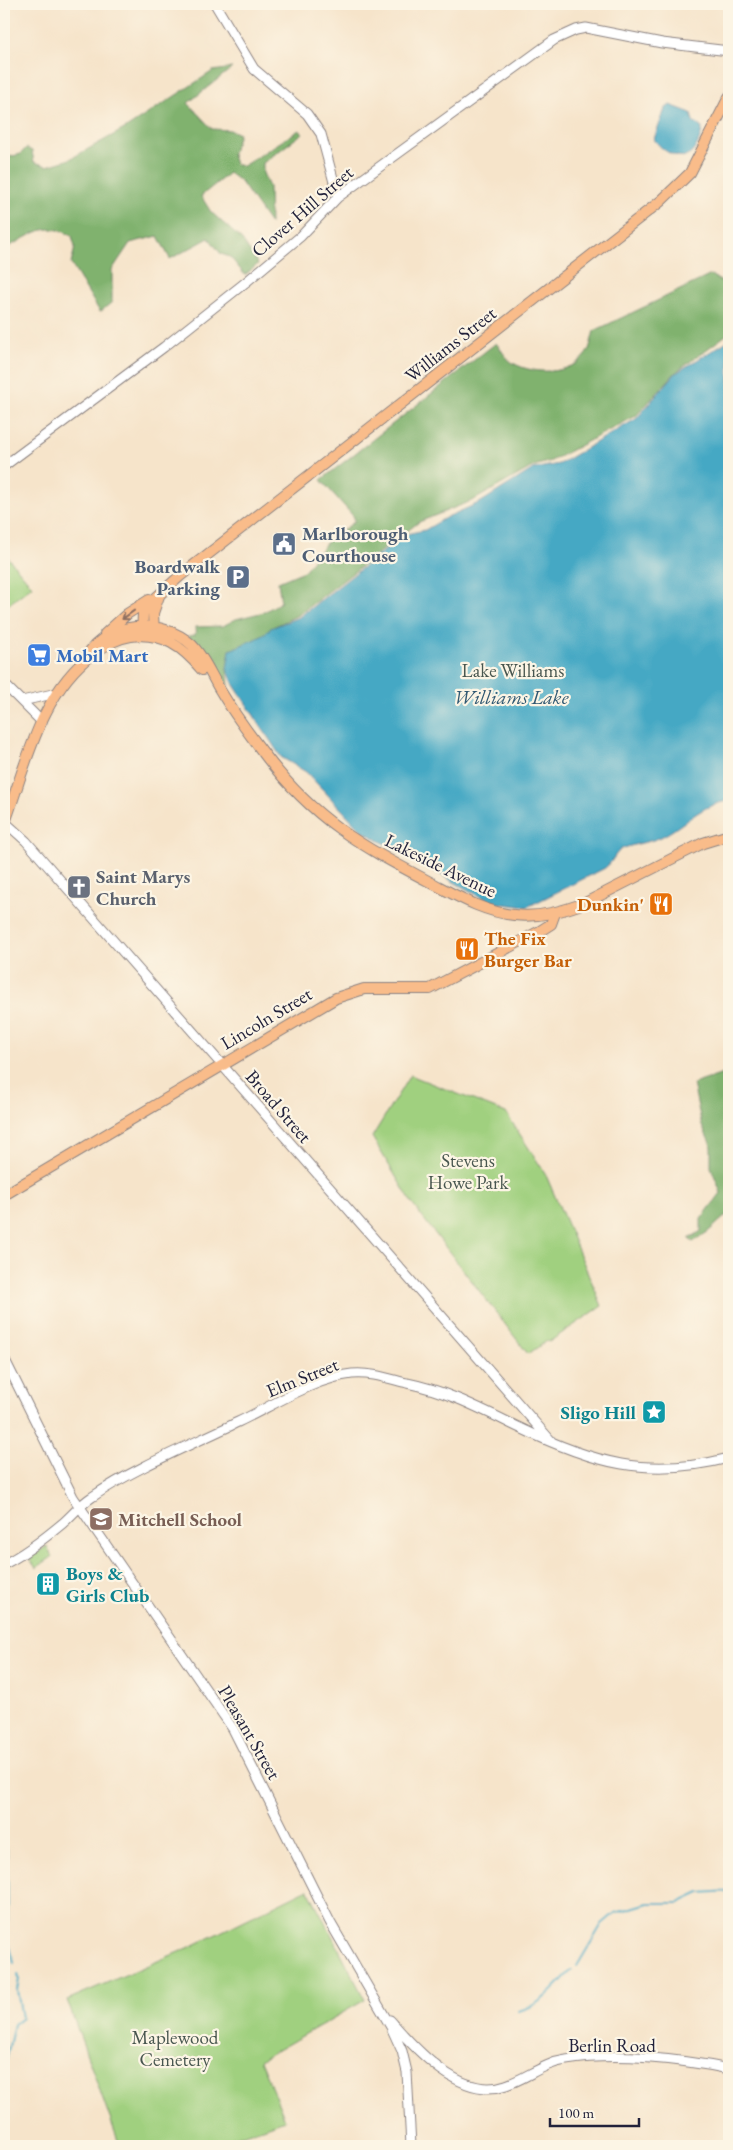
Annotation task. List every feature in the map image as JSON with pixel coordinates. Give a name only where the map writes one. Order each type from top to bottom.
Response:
[{"type":"main road","name":"Williams Street","points":[[142,630],[143,613],[160,592],[661,201],[690,173],[729,97]]},
{"type":"main road","points":[[154,631],[153,613],[160,592]]},
{"type":"main road","points":[[4,824],[42,722],[57,693],[72,672],[113,625],[160,592]]},
{"type":"main road","points":[[99,642],[117,632],[142,630]]},
{"type":"main road","points":[[86,657],[118,639],[142,630]]},
{"type":"main road","name":"Lakeside Avenue","points":[[142,630],[154,631],[180,646],[220,691],[265,754],[294,790],[319,814],[347,836],[460,898],[488,909],[523,916],[555,913],[587,902],[703,843],[729,835]]},
{"type":"main road","name":"Lincoln Street","points":[[4,1195],[340,996],[364,988],[430,989],[540,931],[551,924],[555,913]]},
{"type":"street","points":[[215,4],[254,69],[307,114],[321,134],[338,197]]},
{"type":"street","name":"Clover Hill Street","points":[[4,466],[164,347],[240,287],[301,236],[338,197],[548,44],[576,30],[592,29],[662,43],[729,51]]},
{"type":"street","points":[[4,684],[42,722]]},
{"type":"street","points":[[22,701],[57,693]]},
{"type":"street","name":"Broad Street","points":[[4,824],[26,841],[552,1442]]},
{"type":"street","name":"Pleasant Street","points":[[4,1358],[79,1507],[233,1729],[330,1922],[381,2008],[399,2045],[407,2072],[411,2146]]},
{"type":"street","name":"Elm Street","points":[[4,1564],[40,1541],[93,1496],[132,1474],[294,1396],[337,1377],[352,1374],[369,1375],[450,1394],[552,1442],[605,1460],[647,1469],[675,1469],[729,1458]]},
{"type":"street","points":[[517,1427],[527,1413]]},
{"type":"street","name":"Berlin Road","points":[[381,2008],[438,2067],[460,2081],[479,2088],[501,2087],[556,2062],[569,2059],[632,2058],[729,2068]]},
{"type":"green space","points":[[232,68],[188,103],[212,129],[230,130],[239,134],[232,155],[235,164],[243,166],[299,130],[303,133],[263,163],[263,173],[269,187],[270,224],[241,182],[229,173],[201,196],[211,212],[242,240],[258,264],[245,275],[230,257],[221,254],[209,238],[170,259],[158,236],[130,243],[112,270],[112,302],[100,312],[71,264],[75,247],[72,236],[63,231],[47,229],[39,231],[8,247],[7,261],[4,264],[4,158],[21,154],[26,148],[32,151],[34,162],[47,166],[70,159],[126,128],[213,71]]},
{"type":"green space","points":[[711,275],[720,281],[729,282],[729,333],[676,372],[636,416],[551,461],[534,466],[474,500],[419,522],[298,615],[271,628],[262,636],[230,650],[227,669],[229,686],[204,651],[188,636],[195,635],[196,627],[223,626],[236,619],[264,612],[281,602],[278,582],[304,571],[327,542],[354,522],[354,517],[321,480],[496,343],[510,361],[522,367],[544,371],[555,371],[565,368],[583,358],[589,349],[594,331]]},
{"type":"green space","points":[[4,553],[32,586],[4,608]]},
{"type":"green space","points":[[729,1065],[729,1213],[693,1242],[689,1239],[701,1231],[701,1219],[721,1193],[711,1167],[711,1145],[702,1126],[693,1084],[726,1073]]},
{"type":"green space","name":"Stevens Howe Park","points":[[410,1075],[506,1113],[545,1173],[602,1306],[528,1354],[413,1205],[372,1137]]},
{"type":"green space","points":[[47,1546],[52,1557],[36,1568],[29,1558]]},
{"type":"green space","name":"Maplewood Cemetery","points":[[308,1889],[365,2000],[260,2060],[285,2120],[210,2146],[154,2146],[153,2144],[146,2146],[120,2146],[67,2000],[188,1948]]},
{"type":"water","points":[[670,105],[691,113],[693,121],[702,128],[698,144],[688,156],[683,157],[669,153],[660,147],[654,139],[665,109]]},
{"type":"water","name":"Williams Lake","points":[[729,340],[729,801],[710,806],[661,837],[620,850],[605,868],[527,907],[496,903],[481,897],[362,831],[306,772],[281,757],[234,685],[227,669],[230,650],[262,636],[271,628],[299,617],[406,534],[425,530],[447,517],[481,502],[533,469],[559,464],[636,419],[676,373]]},
{"type":"waterway","points":[[4,1844],[7,1855],[8,1939],[14,1963]]},
{"type":"waterway","points":[[577,1966],[602,1924],[615,1913],[648,1903],[679,1903],[700,1893],[729,1891]]},
{"type":"waterway","points":[[518,2011],[541,2000],[572,1970]]},
{"type":"waterway","points":[[4,2069],[14,2024],[22,2018],[17,1990],[18,1974]]},
{"type":"waterway","points":[[4,2119],[4,2146]]},
{"type":"place","name":"Marlborough Courthouse","points":[[284,544]]},
{"type":"place","name":"Boardwalk Parking","points":[[238,577]]},
{"type":"place","name":"Mobil Mart","points":[[39,655]]},
{"type":"place","name":"Saint Marys Church","points":[[79,887]]},
{"type":"place","name":"Dunkin'","points":[[661,904]]},
{"type":"place","name":"The Fix Burger Bar","points":[[467,949]]},
{"type":"place","name":"Sligo Hill","points":[[654,1412]]},
{"type":"place","name":"Mitchell School","points":[[101,1519]]},
{"type":"place","name":"Boys & Girls Club","points":[[48,1584]]},
{"type":"park label","name":"Lake Williams","points":[[513,670]]}]
